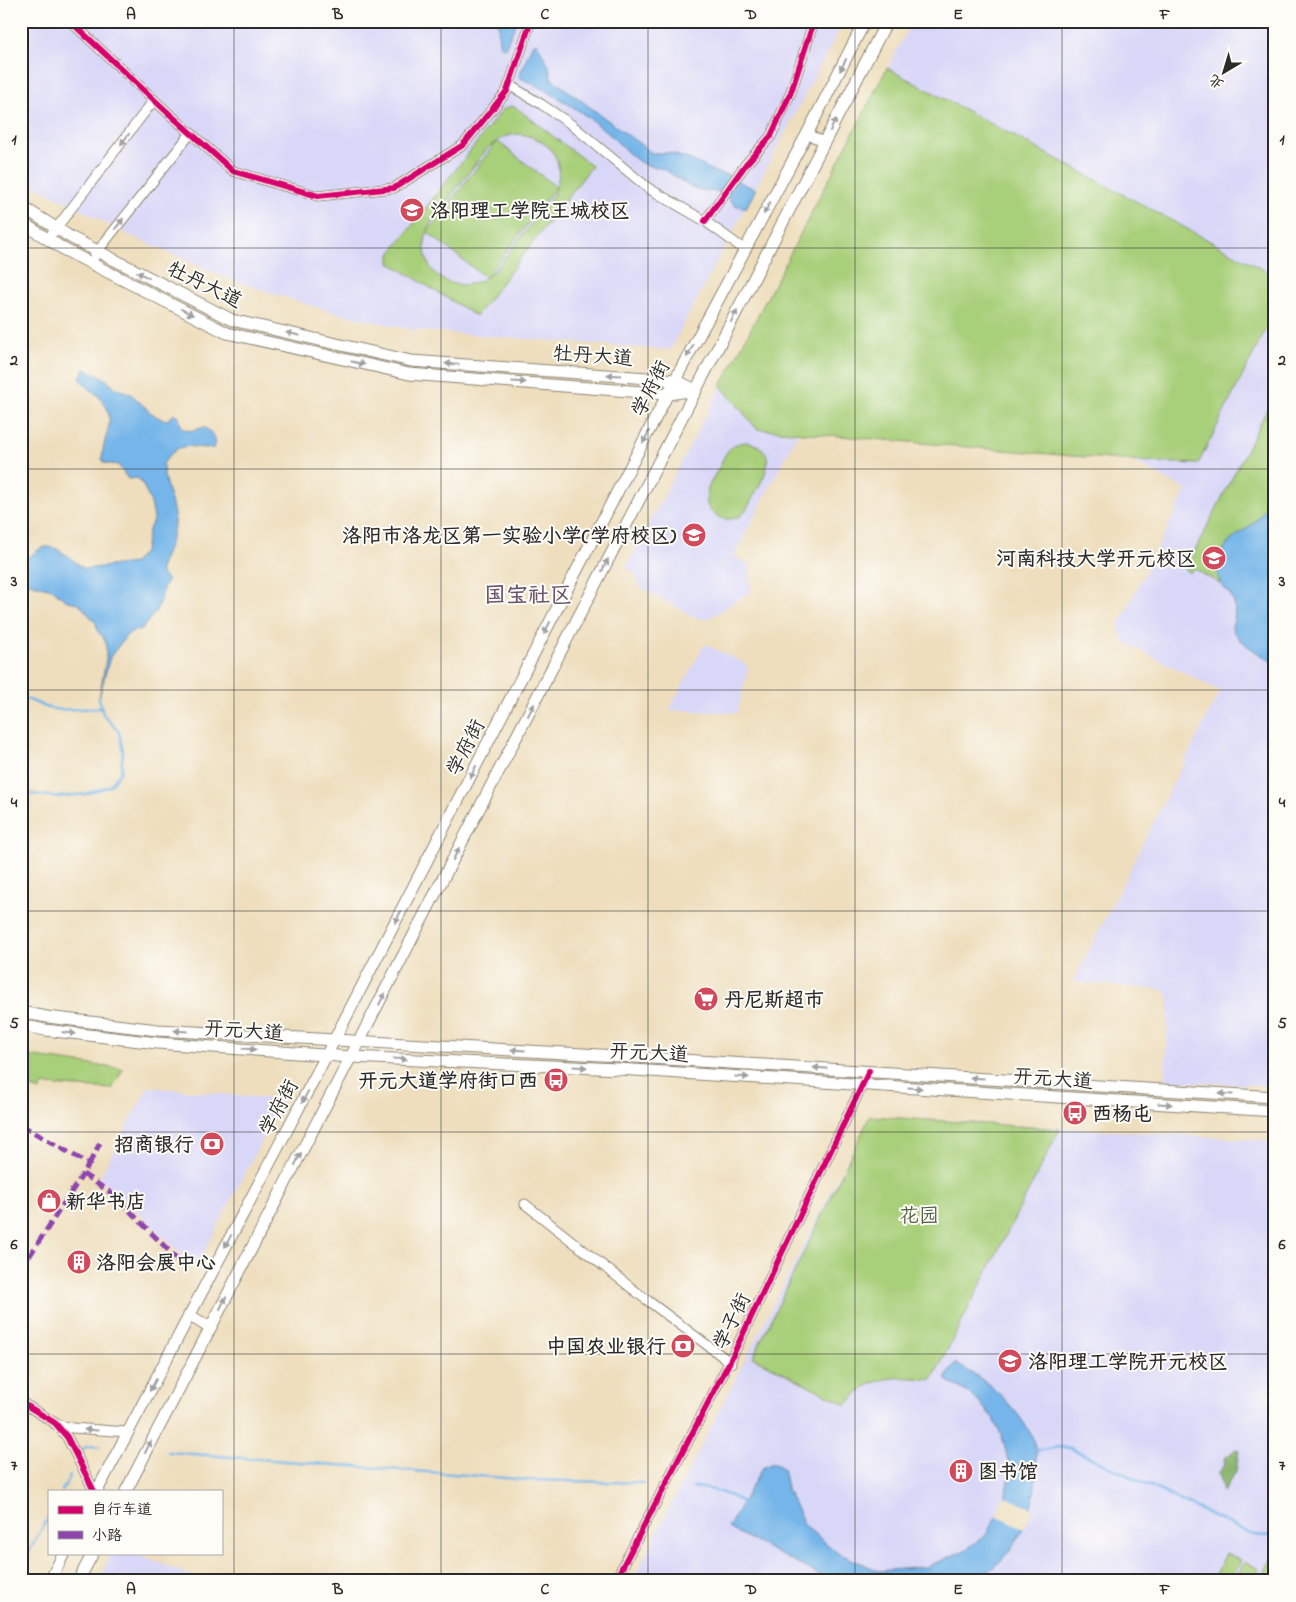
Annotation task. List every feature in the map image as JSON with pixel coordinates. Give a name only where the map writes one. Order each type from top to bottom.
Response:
[{"type":"main road","name":"学府街","points":[[97,1490],[327,1054],[675,380],[808,134],[866,21]]},
{"type":"main road","name":"学府街","points":[[127,1490],[886,21]]},
{"type":"main road","name":"牡丹大道","points":[[21,206],[97,252],[232,320],[411,361],[675,380],[696,390]]},
{"type":"main road","name":"牡丹大道","points":[[21,222],[91,263],[227,333],[409,374],[668,394],[696,390]]},
{"type":"main road","name":"开元大道","points":[[21,1012],[47,1017],[158,1030],[618,1056],[1275,1097]]},
{"type":"main road","name":"开元大道","points":[[21,1025],[45,1030],[157,1043],[351,1057],[618,1069],[1275,1111]]},
{"type":"main road","points":[[189,1315],[210,1328]]},
{"type":"main road","points":[[50,1581],[64,1554]]},
{"type":"main road","points":[[78,1581],[92,1554]]},
{"type":"street","points":[[70,21],[154,100],[234,171],[318,196],[394,188],[463,145],[507,91],[531,21]]},
{"type":"street","points":[[704,221],[771,136],[791,92],[814,21]]},
{"type":"street","points":[[509,85],[541,104],[572,126],[648,188],[704,221],[745,250]]},
{"type":"street","points":[[48,239],[154,100]]},
{"type":"street","points":[[91,263],[97,252],[191,133]]},
{"type":"street","points":[[808,134],[824,142]]},
{"type":"street","name":"学子街","points":[[620,1581],[730,1363],[871,1072]]},
{"type":"street","points":[[525,1204],[730,1363]]},
{"type":"street","name":"学子街","points":[[616,1581],[730,1363]]},
{"type":"street","points":[[21,1402],[54,1424],[67,1437],[95,1490]]},
{"type":"street","points":[[54,1424],[72,1428],[128,1432]]},
{"type":"shaded area","name":"洛阳理工学院王城校区","points":[[21,21],[844,21],[670,350],[413,330],[332,312],[231,280],[129,235],[21,177]]},
{"type":"shaded area","name":"河南科技大学开元校区","points":[[912,21],[1275,21],[1275,1086],[1164,1081],[1169,1000],[1165,990],[1073,982],[1220,691],[1124,642],[1118,627],[1186,490],[1132,461],[798,433],[734,556],[750,565],[751,591],[708,619],[696,618],[640,587],[635,573],[626,568]]},
{"type":"shaded area","points":[[705,644],[744,663],[748,669],[737,713],[669,710]]},
{"type":"shaded area","points":[[148,1087],[283,1100],[196,1268],[117,1192],[99,1179]]},
{"type":"shaded area","name":"洛阳理工学院开元校区","points":[[870,1116],[1275,1141],[1275,1581],[632,1581]]},
{"type":"shaded area","points":[[112,1554],[136,1554],[204,1581],[98,1581]]},
{"type":"green space","points":[[887,68],[1275,276],[1275,311],[1198,464],[1132,461],[757,429],[721,386]]},
{"type":"green space","points":[[511,106],[515,107],[592,166],[476,316],[390,263],[390,254],[502,110]],"holes":[[[520,134],[532,137],[550,148],[555,156],[559,175],[552,197],[497,268],[482,280],[466,285],[452,283],[439,277],[430,267],[425,253],[426,237],[433,219],[487,149],[502,138],[510,135]]]},
{"type":"green space","points":[[497,141],[556,187],[486,278],[427,232]]},
{"type":"green space","points":[[1275,394],[1275,461],[1265,507],[1256,520],[1226,547],[1219,565],[1220,584],[1193,568],[1190,573],[1185,570]]},
{"type":"green space","points":[[746,442],[756,445],[767,455],[768,462],[764,477],[749,506],[739,517],[722,518],[711,511],[707,505],[707,492],[728,451],[739,443]]},
{"type":"green space","points":[[21,1055],[123,1069],[112,1089],[43,1085],[40,1091],[21,1084]]},
{"type":"green space","name":"花园","points":[[870,1116],[1060,1129],[932,1380],[895,1378],[877,1381],[861,1390],[847,1405],[753,1357]]},
{"type":"green space","points":[[1236,1449],[1239,1450],[1236,1471],[1223,1492],[1219,1472],[1225,1465],[1224,1459]]},
{"type":"green space","points":[[1275,1552],[1275,1581],[1259,1581]]},
{"type":"green space","points":[[1226,1553],[1241,1560],[1231,1581],[1213,1581]]},
{"type":"green space","points":[[1244,1562],[1259,1569],[1253,1581],[1235,1581]]},
{"type":"water","points":[[498,21],[517,21],[505,48],[499,44]]},
{"type":"water","points":[[537,43],[548,64],[552,79],[652,153],[670,153],[689,159],[756,189],[746,208],[734,205],[724,194],[691,187],[665,170],[640,162],[588,117],[555,96],[519,77],[532,45]]},
{"type":"water","points":[[84,369],[103,377],[114,387],[131,394],[150,412],[161,419],[167,420],[174,414],[179,416],[184,429],[195,430],[204,427],[214,438],[214,448],[180,448],[169,456],[163,464],[174,517],[171,540],[160,569],[167,582],[163,588],[156,611],[141,630],[134,630],[127,635],[110,657],[99,698],[106,659],[106,644],[98,632],[96,623],[82,607],[65,600],[52,589],[29,583],[21,588],[21,556],[29,557],[42,548],[48,547],[59,550],[85,569],[134,563],[145,551],[148,532],[154,518],[151,503],[141,481],[137,478],[128,479],[118,465],[104,463],[102,460],[108,428],[108,413],[99,397],[80,378]]},
{"type":"water","points":[[1275,461],[1275,663],[1250,648],[1234,632],[1232,627],[1235,615],[1234,602],[1218,578],[1218,564],[1226,546],[1253,524],[1262,513],[1267,500]]},
{"type":"water","points":[[955,1363],[984,1381],[1006,1401],[1026,1426],[1036,1446],[1035,1483],[1028,1517],[1021,1533],[1011,1548],[987,1572],[972,1581],[831,1581],[728,1528],[762,1468],[773,1463],[783,1468],[787,1489],[805,1526],[838,1553],[879,1571],[926,1567],[965,1550],[986,1535],[1005,1500],[1010,1468],[1003,1440],[994,1419],[973,1396],[945,1379]]},
{"type":"pier","points":[[1004,1496],[1033,1509],[1024,1529],[996,1515]]},
{"type":"waterway","points":[[21,698],[54,709],[102,708]]},
{"type":"waterway","points":[[21,790],[31,794],[58,797],[86,794],[110,786],[121,771],[123,751],[119,732],[103,714],[99,698]]},
{"type":"waterway","points":[[81,1453],[86,1447],[99,1447]]},
{"type":"waterway","points":[[1035,1451],[1059,1447],[1070,1448],[1251,1534],[1261,1536],[1275,1535]]},
{"type":"waterway","points":[[168,1452],[529,1480],[643,1483]]},
{"type":"waterway","points":[[63,1490],[70,1476]]},
{"type":"waterway","points":[[693,1487],[719,1492],[743,1502]]},
{"type":"waterway","points":[[21,1566],[48,1518]]},
{"type":"marked path","points":[[21,1125],[89,1164],[83,1174],[114,1195],[181,1263]]},
{"type":"marked path","points":[[89,1164],[100,1143]]},
{"type":"marked path","points":[[21,1269],[83,1174]]},
{"type":"cycle path","points":[[70,21],[233,171],[318,196],[394,188],[463,145],[507,91],[531,21]]},
{"type":"cycle path","points":[[705,221],[746,164],[771,136],[791,92],[814,21]]},
{"type":"cycle path","points":[[615,1581],[730,1361],[869,1071]]},
{"type":"cycle path","points":[[21,1402],[55,1423],[67,1437],[94,1490]]},
{"type":"place","name":"洛阳理工学院王城校区","points":[[412,210]]},
{"type":"place","name":"洛阳市洛龙区第一实验小学(学府校区)","points":[[694,535]]},
{"type":"place","name":"河南科技大学开元校区","points":[[1214,558]]},
{"type":"place","name":"丹尼斯超市","points":[[706,999]]},
{"type":"place","name":"开元大道学府街口西","points":[[556,1080]]},
{"type":"place","name":"西杨屯","points":[[1075,1113]]},
{"type":"place","name":"招商银行","points":[[212,1144]]},
{"type":"place","name":"新华书店","points":[[49,1201]]},
{"type":"place","name":"洛阳会展中心","points":[[79,1262]]},
{"type":"place","name":"中国农业银行","points":[[683,1346]]},
{"type":"place","name":"洛阳理工学院开元校区","points":[[1010,1361]]},
{"type":"place","name":"图书馆","points":[[961,1471]]},
{"type":"district","name":"国宝社区","points":[[528,594]]}]
